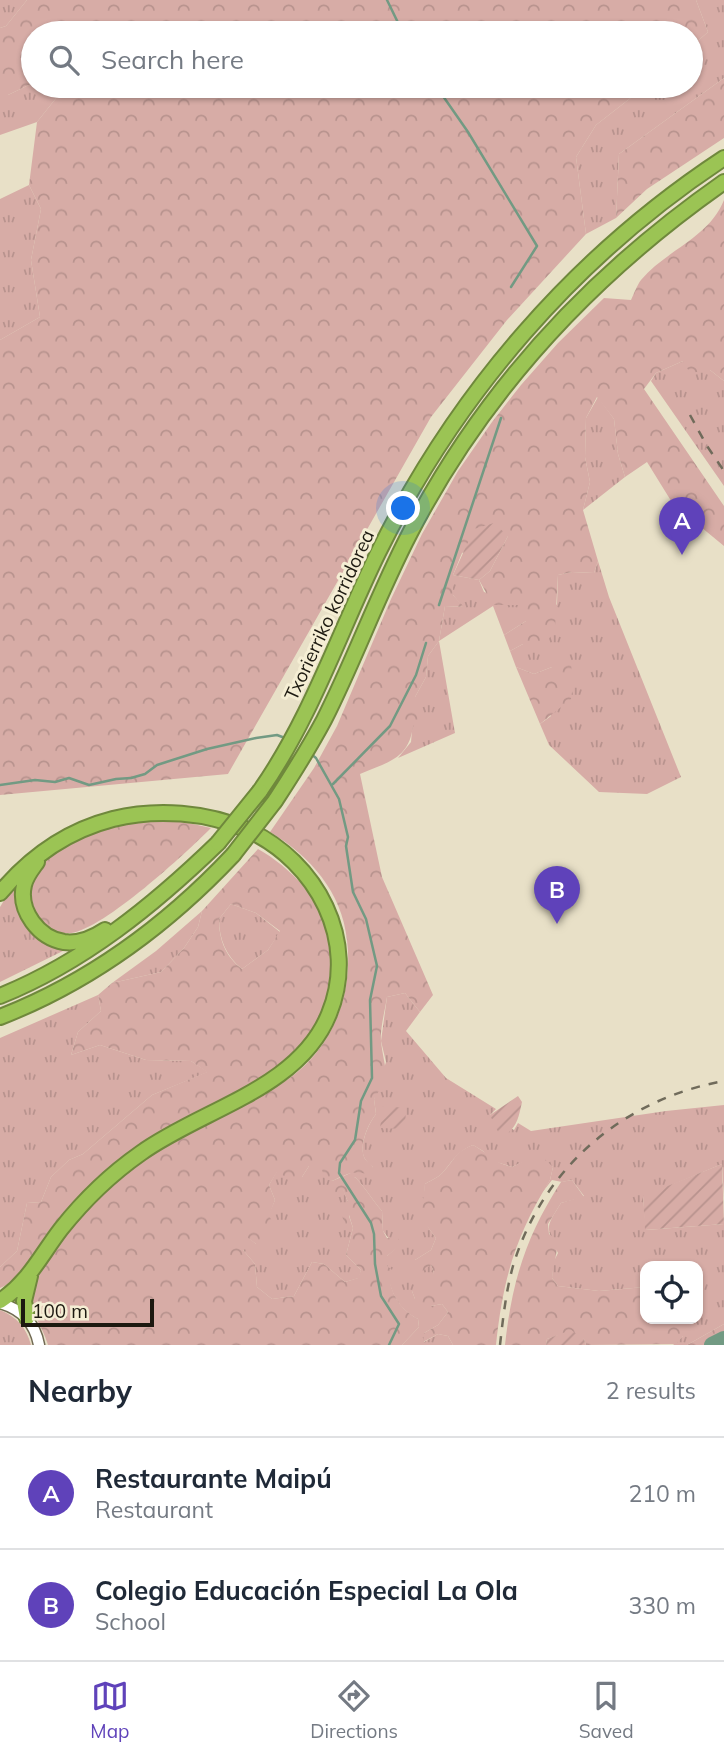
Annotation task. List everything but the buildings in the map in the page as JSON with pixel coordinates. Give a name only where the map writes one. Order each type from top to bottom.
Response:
[{"type":"highway","name":"Txorierriko korridorea","points":[[0,996],[50,973],[83,953],[142,911],[218,843],[278,764],[330,661],[394,521],[439,446],[484,381],[537,318],[607,248],[660,204],[724,158]]},
{"type":"highway","name":"Txorierriko korridorea","points":[[0,1019],[99,968],[136,942],[179,908],[233,855],[275,801],[300,763],[348,668],[420,513],[500,392],[542,340],[603,278],[672,219],[724,182]]},
{"type":"highway","points":[[0,894],[21,868],[82,830],[114,819],[146,813],[195,816],[240,827],[284,853],[315,886],[325,902],[335,928],[339,953],[339,975],[328,1017],[316,1038],[297,1060],[258,1088],[167,1135],[116,1172],[61,1229],[15,1292],[0,1302]]},
{"type":"highway","points":[[44,852],[28,875],[23,894],[28,914],[43,932],[62,942],[80,941],[96,936],[118,921],[142,911]]},
{"type":"highway","points":[[27,1318],[24,1301],[30,1275]]},
{"type":"street","points":[[0,1302],[27,1318],[39,1345]]},
{"type":"green space","points":[[0,0],[27,0],[6,26],[0,28]]},
{"type":"green space","points":[[27,0],[696,0],[708,32],[703,36],[703,21],[21,21],[21,89],[8,95],[0,95],[0,28],[6,26]]},
{"type":"green space","points":[[696,0],[724,0],[724,78],[703,93],[703,36],[708,32]]},
{"type":"green space","points":[[724,78],[724,138],[647,189],[616,218],[619,154],[696,98],[703,98],[703,93]]},
{"type":"green space","points":[[21,89],[21,98],[56,98],[37,122],[0,135],[0,95],[8,95]]},
{"type":"green space","points":[[56,98],[631,98],[596,125],[576,157],[586,234],[507,320],[431,417],[228,774],[0,795],[0,340],[40,317],[31,260],[41,209],[29,185],[37,122]]},
{"type":"green space","points":[[631,98],[696,98],[619,154],[616,218],[586,234],[576,157],[596,125]]},
{"type":"green space","points":[[29,185],[41,209],[31,260],[40,317],[0,340],[0,199]]},
{"type":"green space","points":[[724,200],[724,381],[710,370],[690,373],[683,361],[656,373],[644,389],[724,506],[724,546],[673,504],[647,462],[625,477],[618,454],[614,419],[597,397],[586,418],[585,457],[590,482],[583,510],[598,561],[594,573],[572,572],[558,575],[555,628],[544,648],[523,644],[510,651],[504,635],[526,621],[526,605],[493,605],[479,580],[490,571],[508,536],[462,553],[453,575],[453,595],[464,607],[445,606],[439,641],[428,656],[426,677],[415,697],[423,719],[413,726],[411,737],[402,753],[360,774],[382,877],[433,995],[420,1012],[405,993],[387,997],[381,1036],[385,1076],[374,1099],[376,1114],[363,1142],[365,1159],[373,1167],[368,1175],[354,1173],[332,1181],[325,1179],[321,1167],[309,1166],[302,1177],[293,1181],[277,1172],[269,1185],[275,1200],[269,1216],[278,1230],[269,1246],[256,1244],[243,1234],[243,1250],[255,1264],[257,1287],[272,1299],[294,1296],[312,1262],[324,1264],[345,1282],[358,1278],[361,1270],[346,1255],[353,1228],[349,1215],[346,1227],[339,1208],[348,1202],[343,1190],[332,1194],[331,1188],[355,1177],[382,1211],[383,1231],[387,1238],[399,1239],[397,1248],[387,1256],[387,1266],[396,1273],[390,1282],[391,1288],[400,1304],[418,1319],[419,1327],[402,1345],[48,1345],[34,1312],[31,1291],[44,1263],[83,1214],[114,1183],[148,1156],[263,1095],[297,1072],[312,1058],[335,1023],[342,1003],[348,961],[344,923],[322,877],[298,852],[270,832],[314,768],[337,726],[391,599],[422,534],[458,471],[492,422],[558,343],[604,298],[631,300],[641,280],[662,260],[698,234],[717,213]]},
{"type":"green space","points":[[683,361],[710,370],[724,381],[724,486],[651,381],[656,373]]},
{"type":"green space","points":[[598,397],[614,419],[618,454],[625,477],[583,510],[590,482],[585,457],[586,418]]},
{"type":"green space","points":[[494,523],[508,536],[490,571],[479,580],[453,575],[474,529]]},
{"type":"green space","points":[[598,561],[609,597],[681,777],[647,794],[599,792],[549,745],[540,724],[551,716],[552,667],[534,674],[516,667],[510,651],[523,644],[557,604],[558,575],[572,572],[594,573]]},
{"type":"green space","points":[[453,575],[479,580],[484,592],[526,604],[526,621],[504,635],[493,606],[439,641],[445,606],[463,607],[453,595]]},
{"type":"green space","points":[[439,641],[455,733],[398,758],[411,742],[415,697],[426,677],[428,656]]},
{"type":"green space","points":[[571,664],[571,699],[540,724],[516,667],[534,674]]},
{"type":"green space","points":[[175,820],[211,828],[123,905],[85,928],[71,933],[53,930],[40,918],[32,900],[32,882],[41,866],[54,853],[82,836],[112,826]]},
{"type":"green space","points":[[258,849],[282,865],[314,900],[328,927],[332,973],[321,1015],[305,1041],[278,1069],[158,1134],[99,1177],[57,1220],[23,1270],[0,1288],[0,1267],[17,1251],[27,1203],[41,1202],[51,1177],[69,1160],[83,1154],[152,1095],[207,1072],[191,1061],[146,1060],[100,1045],[71,1055],[78,1032],[101,1011],[98,995],[112,983],[161,972],[184,948],[198,927],[202,911]],"holes":[[[231,904],[256,913],[280,931],[268,950],[242,969],[231,959],[224,947],[219,919]]]},
{"type":"green space","points":[[11,889],[15,890],[19,914],[29,931],[45,942],[67,949],[0,982],[0,907]]},
{"type":"green space","points":[[231,904],[256,913],[280,932],[268,950],[242,969],[228,953],[220,933],[219,919]]},
{"type":"green space","points":[[202,911],[198,927],[184,948],[161,972],[112,983],[156,951]]},
{"type":"green space","points":[[405,993],[420,1012],[406,1031],[446,1078],[496,1109],[490,1115],[514,1130],[518,1123],[531,1131],[724,1105],[724,1198],[722,1164],[643,1197],[646,1230],[724,1224],[724,1324],[687,1345],[673,1345],[683,1336],[683,1324],[703,1324],[703,1261],[640,1261],[640,1287],[599,1291],[558,1286],[552,1278],[553,1263],[558,1253],[549,1232],[550,1222],[561,1203],[584,1196],[572,1180],[552,1180],[541,1194],[550,1180],[553,1167],[533,1161],[512,1167],[490,1160],[483,1151],[473,1145],[460,1153],[440,1175],[425,1184],[424,1218],[436,1238],[431,1250],[415,1260],[431,1265],[434,1273],[431,1293],[412,1291],[415,1299],[431,1306],[442,1304],[448,1312],[438,1325],[424,1333],[424,1342],[438,1334],[448,1336],[453,1345],[402,1345],[419,1327],[418,1319],[403,1308],[393,1293],[387,1256],[396,1248],[383,1231],[382,1211],[355,1177],[343,1189],[348,1202],[346,1225],[348,1213],[353,1228],[346,1255],[361,1270],[359,1278],[345,1282],[324,1264],[312,1262],[294,1296],[272,1299],[257,1287],[255,1264],[243,1250],[243,1233],[256,1244],[275,1200],[269,1185],[277,1171],[302,1177],[309,1166],[321,1166],[332,1181],[373,1167],[363,1154],[363,1142],[376,1114],[374,1099],[386,1062],[381,1041],[387,997]]},
{"type":"green space","points":[[98,995],[101,1011],[78,1032],[71,1055],[100,1045],[146,1060],[191,1061],[208,1072],[152,1095],[83,1154],[69,1160],[51,1177],[41,1202],[27,1203],[17,1251],[0,1267],[0,1038]]},
{"type":"green space","points":[[518,1096],[522,1102],[518,1119],[514,1127],[501,1138],[490,1115]]},
{"type":"green space","points":[[383,1106],[406,1108],[405,1129],[380,1128]]},
{"type":"green space","points":[[473,1145],[495,1160],[512,1167],[524,1161],[526,1153],[536,1151],[553,1167],[550,1180],[512,1259],[502,1299],[496,1345],[453,1345],[448,1336],[438,1334],[423,1342],[424,1333],[438,1325],[448,1312],[442,1304],[431,1306],[428,1315],[412,1305],[415,1299],[412,1291],[420,1288],[430,1292],[426,1285],[434,1273],[431,1265],[420,1273],[412,1272],[415,1260],[431,1250],[436,1238],[416,1205],[423,1200],[425,1184],[438,1177],[459,1153]]},
{"type":"green space","points":[[722,1164],[724,1224],[645,1230],[643,1196]]},
{"type":"green space","points":[[572,1180],[584,1197],[561,1203],[548,1224],[549,1234],[557,1240],[552,1278],[558,1286],[599,1291],[640,1287],[640,1324],[683,1324],[683,1336],[676,1344],[586,1345],[584,1339],[559,1335],[547,1339],[546,1345],[505,1345],[522,1260],[538,1221],[561,1182]]},
{"type":"green space","points":[[0,1310],[20,1323],[31,1345],[0,1345]]},
{"type":"green space","points":[[724,1324],[724,1345],[687,1345]]},
{"type":"green space","points":[[571,1330],[584,1339],[586,1345],[546,1345],[547,1339]]},
{"type":"waterway","points":[[387,0],[397,21]]},
{"type":"waterway","points":[[444,98],[537,246],[511,287]]},
{"type":"waterway","points":[[439,605],[501,418]]},
{"type":"waterway","points":[[333,784],[390,726],[416,675],[426,643]]},
{"type":"waterway","points":[[0,785],[35,780],[55,782],[69,778],[89,785],[145,774],[157,765],[207,749],[277,735],[285,738]]},
{"type":"waterway","points":[[311,754],[316,758],[339,799],[348,837],[346,846],[353,892],[366,919],[377,966],[370,1000],[372,1078],[361,1101],[355,1140],[340,1163],[339,1173],[371,1223],[381,1296],[399,1324],[389,1345]]},
{"type":"waterway","points":[[712,1345],[724,1339]]},
{"type":"railway","points":[[690,415],[724,471]]},
{"type":"railway","points":[[500,1345],[513,1266],[527,1230],[545,1198],[567,1169],[592,1143],[621,1121],[687,1090],[724,1081]]},
{"type":"place","name":"Restaurante Maipú","points":[[682,555]]},
{"type":"place","name":"Colegio Educación Especial La Ola","points":[[557,924]]}]
